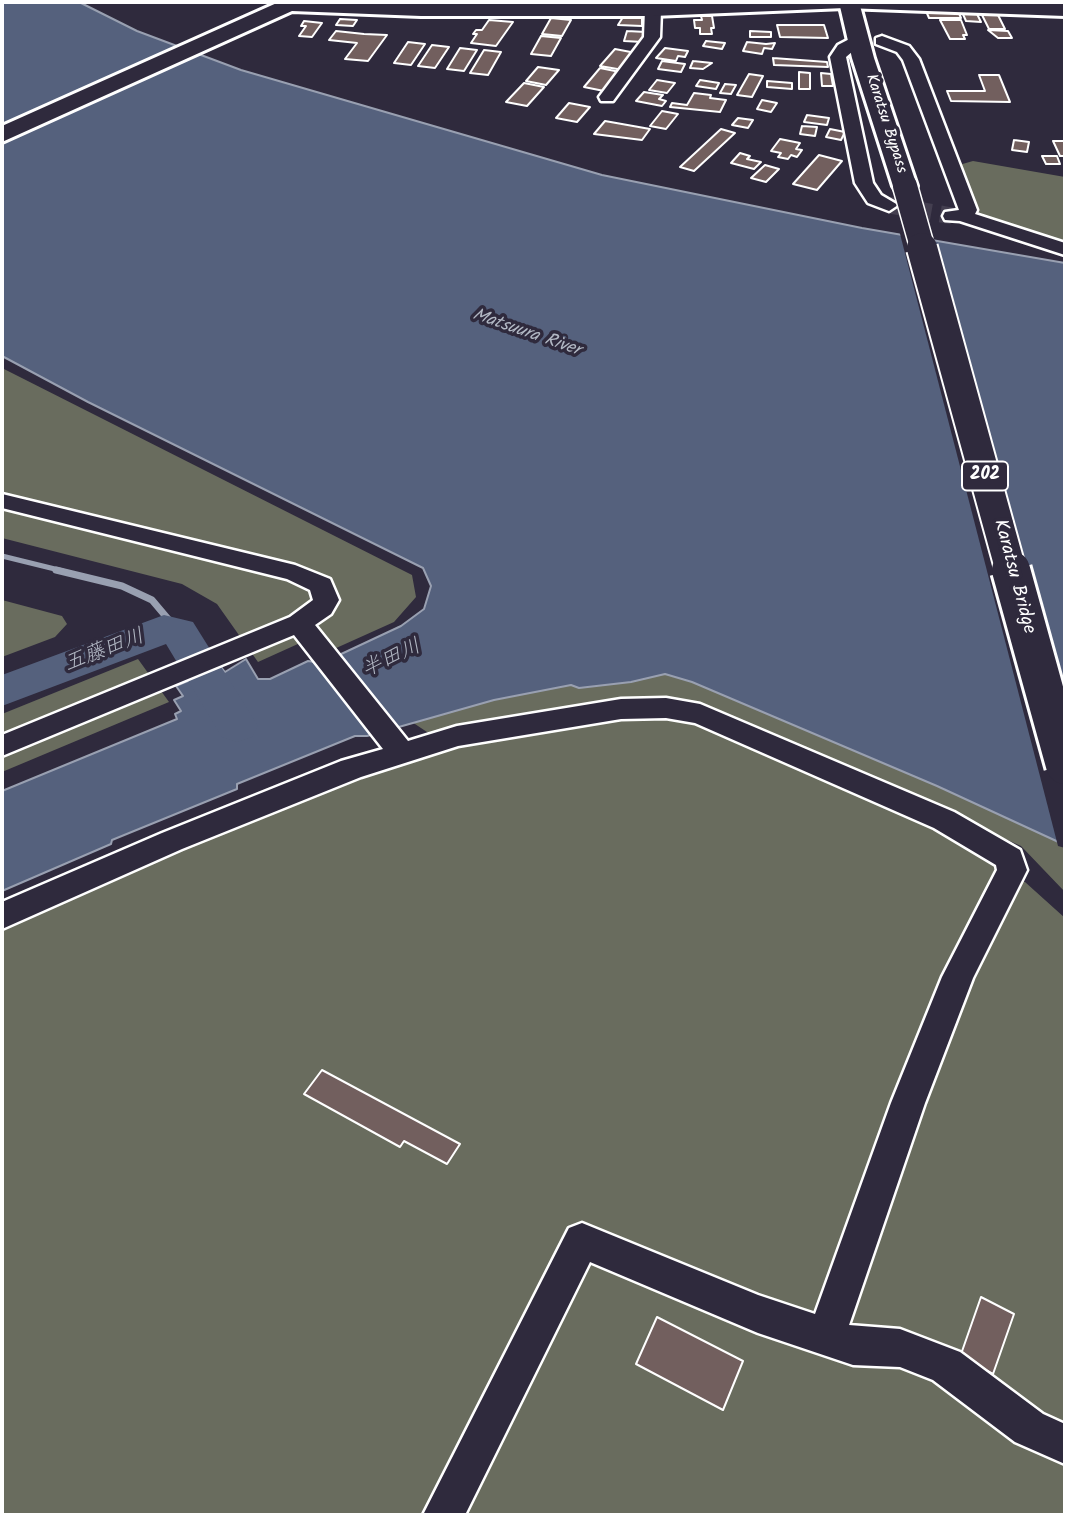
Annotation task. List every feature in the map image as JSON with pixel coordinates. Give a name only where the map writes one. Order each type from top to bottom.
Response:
[{"type":"main road","points":[[841,2],[1065,10]]},
{"type":"main road","points":[[2,135],[279,8],[300,3],[421,10],[653,10],[860,2]]},
{"type":"main road","name":"Karatsu Bypass","points":[[860,2],[859,40],[897,195]]},
{"type":"main road","name":"Karatsu Bypass","points":[[860,2],[882,41],[887,58],[897,195]]},
{"type":"main road","name":"Karatsu Bridge","points":[[897,195],[1065,765]]},
{"type":"street","points":[[607,97],[630,70],[652,37],[653,10]]},
{"type":"street","points":[[859,40],[844,48],[838,57],[864,183],[874,199],[897,195]]},
{"type":"street","points":[[882,41],[903,49],[911,59],[968,210],[958,216],[1065,249]]},
{"type":"street","points":[[2,501],[312,579],[326,592],[322,608],[299,623],[2,746]]},
{"type":"street","points":[[299,623],[402,753]]},
{"type":"street","points":[[2,916],[172,841],[351,769],[457,736],[534,721],[621,709],[666,708],[700,714],[944,820],[1009,858],[1012,870],[958,977],[826,1336]]},
{"type":"street","points":[[443,1515],[582,1241],[758,1314],[853,1346],[900,1348],[946,1366],[1029,1429],[1065,1444]]},
{"type":"green space","points":[[973,161],[1065,177],[1065,243],[977,215],[959,165]]},
{"type":"green space","points":[[2,368],[412,575],[416,597],[394,622],[334,649],[320,634],[258,662],[217,604],[182,584],[2,538]]},
{"type":"green space","points":[[2,600],[62,616],[67,624],[55,637],[2,657]]},
{"type":"green space","points":[[138,659],[169,702],[2,772],[2,714]]},
{"type":"green space","points":[[666,674],[692,682],[938,786],[1065,845],[1065,892],[1021,846],[739,721],[576,708],[430,734],[412,722],[494,700],[571,685],[579,688],[631,682]]},
{"type":"green space","points":[[580,718],[698,718],[1002,858],[1007,876],[1025,882],[1065,918],[1065,1515],[2,1515],[2,926],[355,774],[467,741]]},
{"type":"water","points":[[2,2],[79,2],[137,31],[241,70],[602,175],[862,228],[1065,263],[1065,845],[937,786],[692,682],[665,674],[631,682],[579,688],[571,685],[494,700],[367,736],[355,736],[237,784],[237,789],[112,840],[111,844],[2,891],[2,791],[177,719],[175,714],[181,711],[174,700],[183,696],[176,686],[221,667],[225,672],[246,659],[258,679],[270,679],[308,661],[322,663],[401,626],[424,609],[431,586],[423,568],[88,402],[2,356]]},
{"type":"pier","points":[[899,230],[930,236],[1065,708],[1065,848],[1058,846]]},
{"type":"building","points":[[926,11],[958,11],[961,18],[929,18]]},
{"type":"building","points":[[962,12],[976,12],[981,22],[966,21]]},
{"type":"building","points":[[982,15],[998,15],[1005,29],[989,29]]},
{"type":"building","points":[[642,16],[642,26],[618,25],[623,17]]},
{"type":"building","points":[[701,16],[712,16],[712,34],[700,34],[700,28],[695,28],[694,20],[702,20]]},
{"type":"building","points":[[551,18],[571,20],[562,36],[542,34]]},
{"type":"building","points":[[340,19],[357,20],[353,26],[336,25]]},
{"type":"building","points":[[489,20],[513,22],[496,46],[471,43],[477,34],[473,34],[476,30],[482,30]]},
{"type":"building","points":[[940,20],[961,20],[967,35],[963,35],[965,39],[950,39]]},
{"type":"building","points":[[304,21],[322,23],[312,37],[299,36],[306,26],[301,26]]},
{"type":"building","points":[[777,25],[824,25],[828,38],[780,37]]},
{"type":"building","points":[[988,30],[1008,31],[1012,38],[998,38]]},
{"type":"building","points":[[336,31],[387,35],[368,61],[345,59],[357,43],[329,40]]},
{"type":"building","points":[[627,31],[646,32],[643,42],[624,41]]},
{"type":"building","points":[[750,31],[771,32],[771,37],[750,37]]},
{"type":"building","points":[[541,36],[561,38],[551,56],[531,54]]},
{"type":"building","points":[[706,41],[725,43],[722,49],[703,46]]},
{"type":"building","points":[[408,42],[425,44],[411,65],[394,63]]},
{"type":"building","points":[[747,42],[775,43],[772,49],[764,48],[762,54],[743,51]]},
{"type":"building","points":[[432,45],[449,47],[435,68],[418,66]]},
{"type":"building","points":[[460,48],[477,50],[464,71],[447,69]]},
{"type":"building","points":[[665,48],[688,51],[685,57],[678,56],[676,61],[656,58]]},
{"type":"building","points":[[615,49],[636,53],[623,70],[600,66]]},
{"type":"building","points":[[484,50],[501,52],[488,75],[470,73]]},
{"type":"building","points":[[773,58],[827,62],[828,67],[774,65]]},
{"type":"building","points":[[662,61],[685,64],[681,72],[658,69]]},
{"type":"building","points":[[693,61],[712,63],[703,69],[690,68]]},
{"type":"building","points":[[538,67],[559,70],[546,85],[526,81]]},
{"type":"building","points":[[600,68],[620,72],[604,91],[584,87]]},
{"type":"building","points":[[799,72],[810,73],[810,89],[799,89]]},
{"type":"building","points":[[821,73],[831,74],[833,86],[822,86]]},
{"type":"building","points":[[749,74],[763,76],[752,97],[737,95]]},
{"type":"building","points":[[979,75],[999,75],[1010,102],[951,101],[947,91],[985,91]]},
{"type":"building","points":[[657,80],[675,83],[667,93],[649,90]]},
{"type":"building","points":[[700,80],[719,83],[716,89],[696,86]]},
{"type":"building","points":[[767,81],[792,83],[792,89],[767,87]]},
{"type":"building","points":[[524,83],[544,87],[527,106],[506,102]]},
{"type":"building","points":[[725,84],[736,85],[731,94],[720,93]]},
{"type":"building","points":[[644,92],[663,95],[659,99],[666,101],[662,106],[636,101]]},
{"type":"building","points":[[694,93],[726,100],[720,112],[670,107],[672,103],[687,105]]},
{"type":"building","points":[[762,100],[777,103],[771,112],[757,109]]},
{"type":"building","points":[[569,103],[590,107],[577,122],[556,118]]},
{"type":"building","points":[[662,111],[678,114],[666,129],[650,126]]},
{"type":"building","points":[[807,115],[829,118],[827,125],[804,122]]},
{"type":"building","points":[[738,118],[753,120],[748,128],[732,125]]},
{"type":"building","points":[[605,121],[650,129],[642,140],[594,134]]},
{"type":"building","points":[[802,126],[817,127],[815,136],[800,134]]},
{"type":"building","points":[[721,129],[735,133],[694,171],[680,167]]},
{"type":"building","points":[[830,129],[845,132],[841,140],[826,137]]},
{"type":"building","points":[[780,139],[800,143],[796,149],[802,150],[797,157],[778,157],[781,153],[771,151]]},
{"type":"building","points":[[1014,140],[1029,142],[1027,152],[1012,150]]},
{"type":"building","points":[[1053,141],[1065,141],[1065,156],[1060,156]]},
{"type":"building","points":[[740,153],[750,156],[747,159],[761,162],[754,169],[731,163]]},
{"type":"building","points":[[819,155],[842,161],[817,190],[793,184]]},
{"type":"building","points":[[1042,156],[1057,156],[1060,164],[1046,164]]},
{"type":"building","points":[[765,165],[779,169],[766,182],[751,178]]},
{"type":"building","points":[[322,1070],[460,1144],[447,1164],[404,1141],[400,1147],[304,1094]]},
{"type":"building","points":[[981,1297],[1014,1314],[993,1374],[960,1357]]},
{"type":"building","points":[[657,1317],[743,1361],[723,1410],[636,1364]]},
{"type":"waterway","points":[[2,556],[63,571]]},
{"type":"waterway","points":[[56,570],[122,586],[152,600],[179,632]]},
{"type":"waterway","name":"五藤田川","points":[[2,691],[164,629],[179,632],[237,726]]},
{"type":"tunnel","points":[[889,205],[952,216]]},
{"type":"water label","name":"Matsuura River","points":[[526,334]]},
{"type":"water label","name":"半田川","points":[[392,660]]}]
